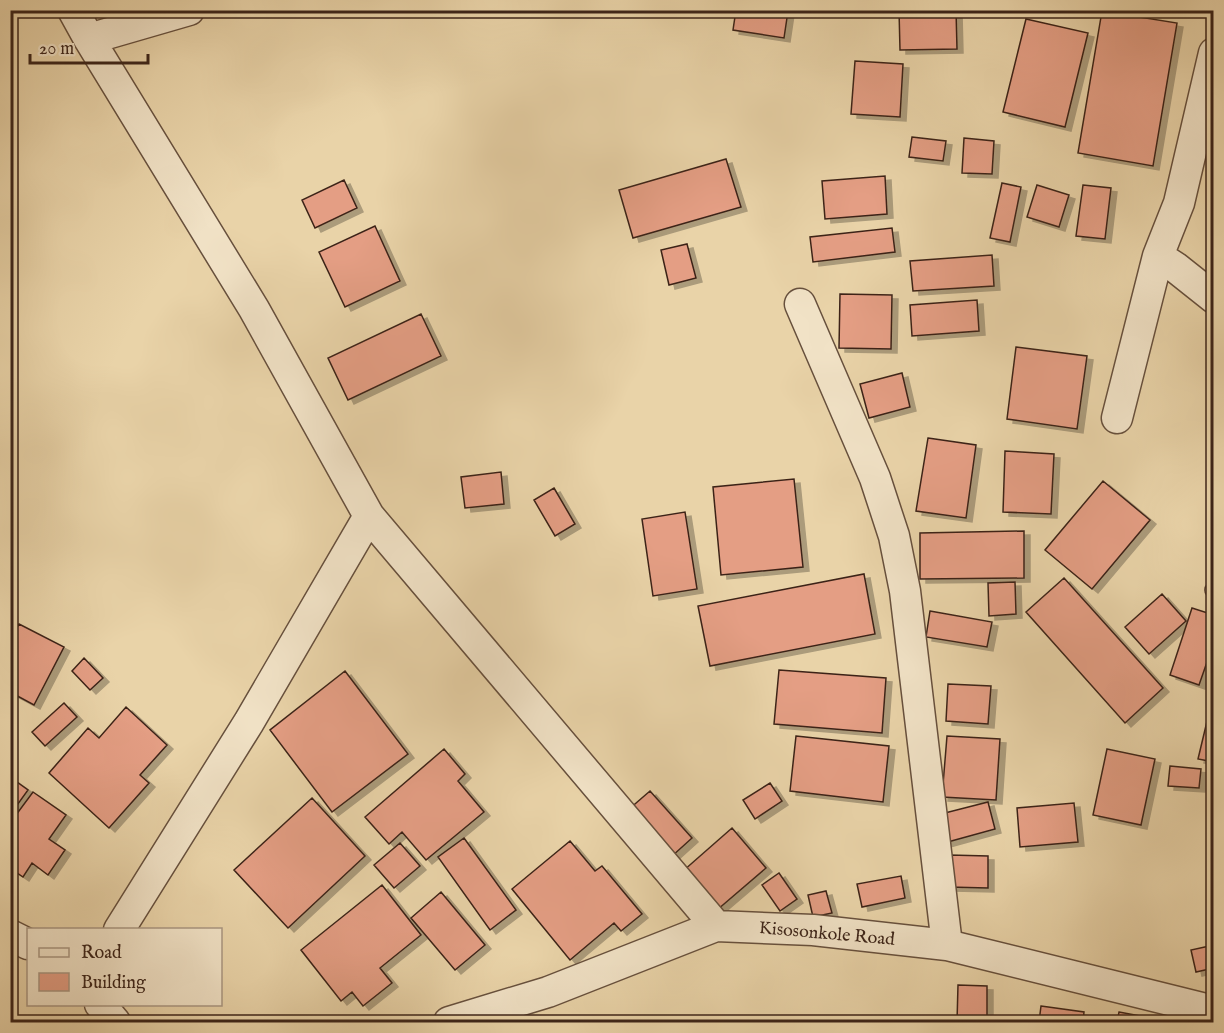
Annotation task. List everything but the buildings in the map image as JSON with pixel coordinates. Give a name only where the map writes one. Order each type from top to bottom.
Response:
[{"type":"street","points":[[73,10],[254,309],[369,516],[716,926]]},
{"type":"street","points":[[89,39],[189,10]]},
{"type":"street","points":[[1117,418],[1158,256],[1179,203],[1214,53]]},
{"type":"street","points":[[1158,256],[1176,267],[1214,298]]},
{"type":"street","points":[[800,304],[875,478],[894,537],[905,591],[947,945]]},
{"type":"street","points":[[120,928],[249,722],[369,516]]},
{"type":"street","name":"Kisosonkole Road","points":[[449,1023],[548,992],[716,926],[813,930],[947,945],[1214,1011]]},
{"type":"street","points":[[10,935],[27,944]]},
{"type":"street","points":[[101,1006],[115,1023]]}]
